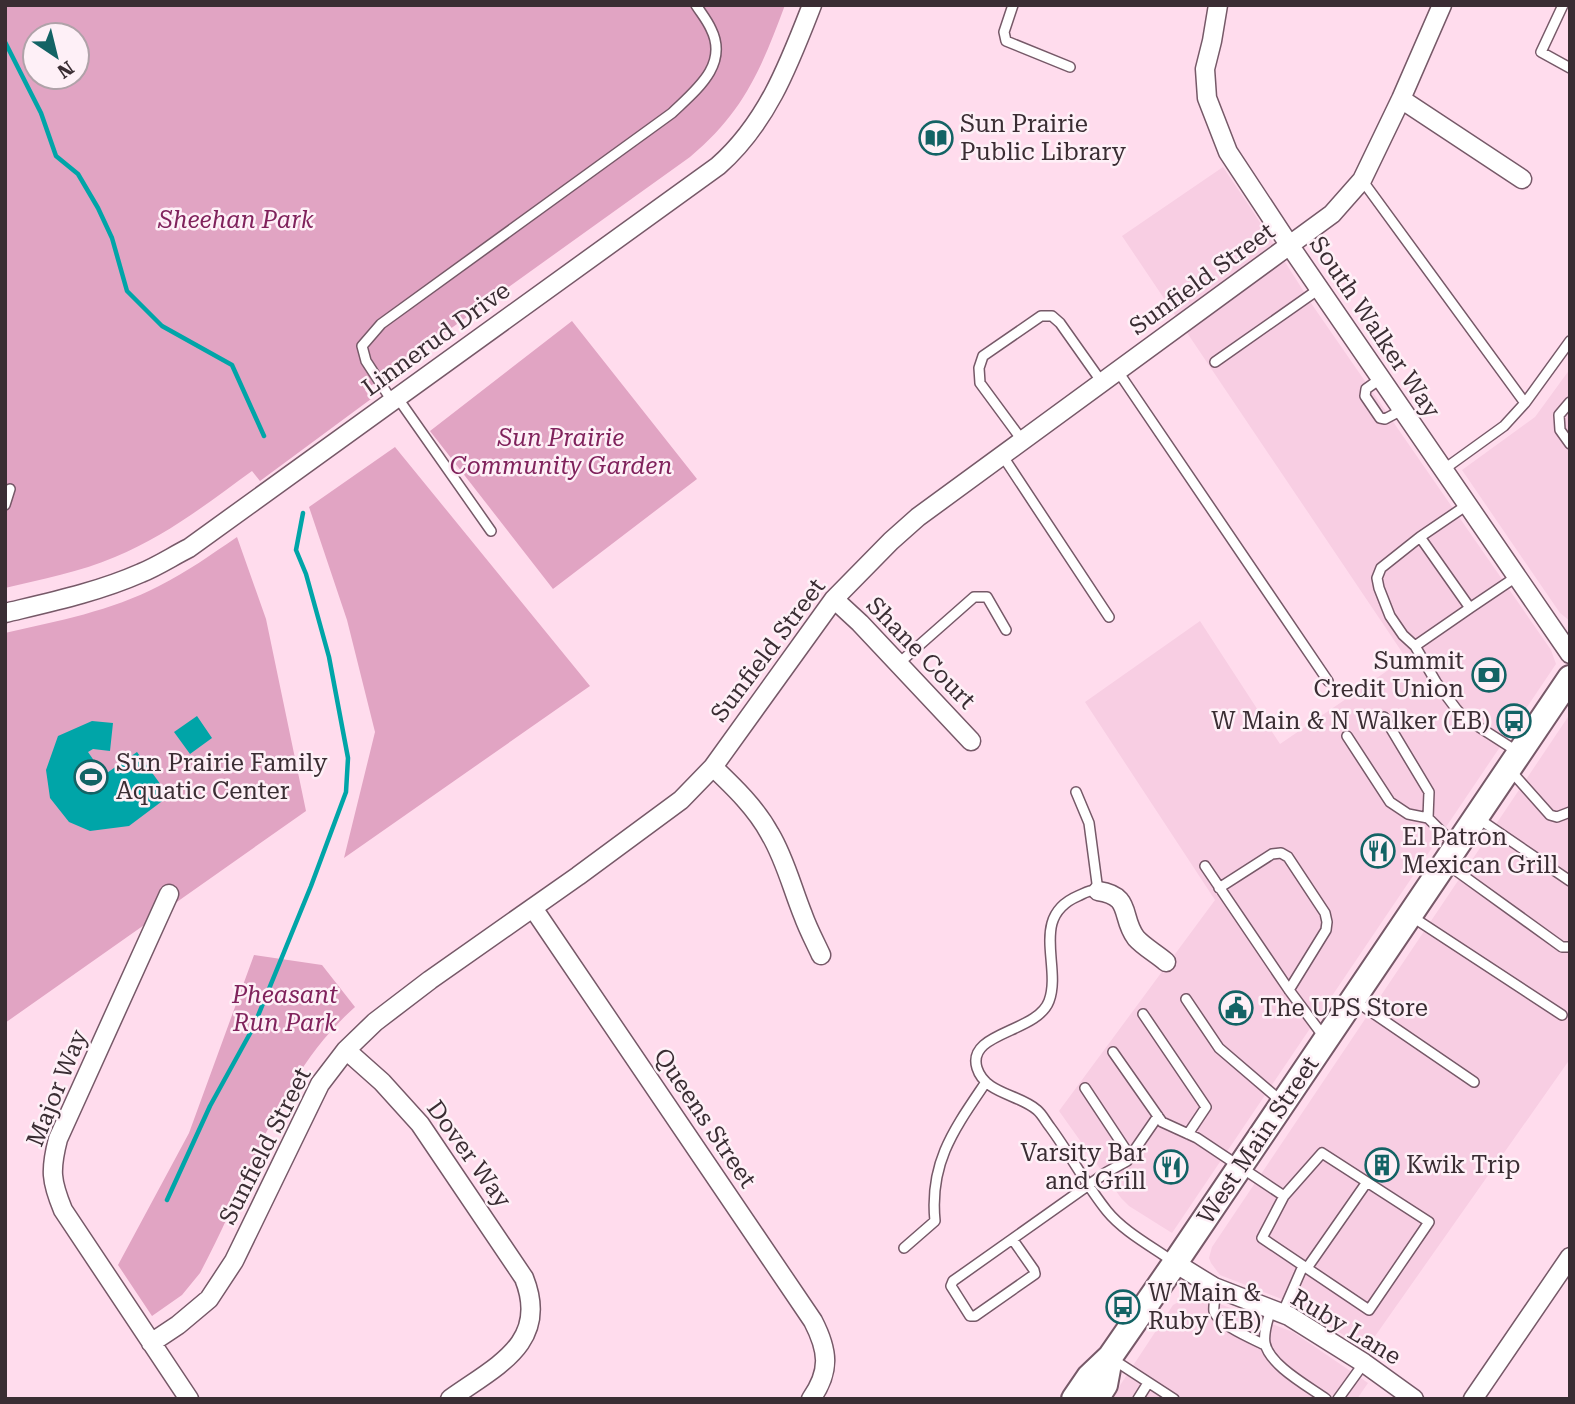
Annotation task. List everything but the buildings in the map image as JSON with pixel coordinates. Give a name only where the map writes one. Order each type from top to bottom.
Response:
[{"type":"main road","name":"West Main Street","points":[[1074,1399],[1089,1377],[1110,1357],[1175,1263],[1570,678]]},
{"type":"main road","name":"West Main Street","points":[[1096,1399],[1105,1385],[1110,1357]]},
{"type":"street","name":"Linnerud Drive","points":[[5,613],[75,597],[121,581],[189,548],[727,158],[763,113],[787,70],[811,5]]},
{"type":"street","name":"South Walker Way","points":[[1218,5],[1205,69],[1206,98],[1228,152],[1380,379],[1570,654]]},
{"type":"street","name":"Sunfield Street","points":[[151,1343],[209,1299],[234,1261],[320,1084],[346,1050],[375,1022],[681,800],[713,768],[834,599],[882,549],[918,517],[1332,214],[1362,180],[1442,5]]},
{"type":"street","points":[[1401,99],[1522,178]]},
{"type":"street","name":"Shane Court","points":[[834,599],[971,741]]},
{"type":"street","points":[[713,768],[760,817],[770,833],[821,955]]},
{"type":"street","points":[[1098,891],[1109,892],[1125,906],[1130,929],[1138,940],[1166,962]]},
{"type":"street","name":"Major Way","points":[[169,894],[58,1139],[52,1164],[52,1184],[63,1210],[189,1399]]},
{"type":"street","name":"Queens Street","points":[[533,908],[813,1321],[824,1342],[825,1360],[823,1378],[811,1399]]},
{"type":"street","name":"Dover Way","points":[[346,1050],[382,1082],[420,1124],[524,1278],[531,1302],[529,1330],[517,1349],[450,1399]]},
{"type":"street","name":"Ruby Lane","points":[[1175,1263],[1218,1288],[1276,1312],[1364,1363],[1414,1399]]},
{"type":"street","points":[[1473,1399],[1567,1267]]},
{"type":"lane","points":[[491,531],[366,361],[362,346],[381,324],[672,113],[707,79],[716,57],[713,30],[696,5]]},
{"type":"lane","points":[[1013,5],[1004,32],[1006,41],[1070,67]]},
{"type":"lane","points":[[1563,5],[1541,52],[1570,68]]},
{"type":"lane","points":[[1362,180],[1525,403]]},
{"type":"lane","points":[[1215,362],[1319,289]]},
{"type":"lane","points":[[1022,440],[980,383],[979,368],[983,356],[1041,316],[1052,316],[1060,323],[1101,381]]},
{"type":"lane","points":[[1443,470],[1504,426],[1525,403],[1570,341]]},
{"type":"lane","points":[[1117,370],[1328,681]]},
{"type":"lane","points":[[1570,402],[1559,415],[1560,430],[1570,444]]},
{"type":"lane","points":[[1002,455],[1109,617]]},
{"type":"lane","points":[[5,505],[10,489]]},
{"type":"lane","points":[[1467,505],[1392,557],[1381,568],[1377,578],[1379,589],[1390,616],[1415,646],[1436,682],[1457,710],[1514,761],[1550,815],[1557,817],[1570,812]]},
{"type":"lane","points":[[1420,537],[1470,608]]},
{"type":"lane","points":[[1415,646],[1516,576]]},
{"type":"lane","points":[[898,664],[974,597],[987,597],[1006,630]]},
{"type":"lane","points":[[1384,717],[1429,792],[1428,818],[1451,854],[1562,947],[1570,947]]},
{"type":"lane","points":[[1347,736],[1390,802],[1408,814],[1428,818]]},
{"type":"lane","points":[[1076,792],[1090,823],[1098,891],[1092,890],[1072,898],[1058,910],[1050,932],[1049,951],[1053,981],[1049,1003],[1026,1024],[986,1041],[977,1054],[976,1067],[986,1082],[1037,1110],[1109,1214],[1175,1263]]},
{"type":"lane","points":[[1476,817],[1570,881]]},
{"type":"lane","points":[[1219,888],[1272,854],[1281,853],[1295,869],[1325,913],[1327,922],[1326,930],[1289,990]]},
{"type":"lane","points":[[1205,866],[1289,990],[1326,1039]]},
{"type":"lane","points":[[1410,915],[1562,1014]]},
{"type":"lane","points":[[1186,999],[1219,1048],[1283,1103]]},
{"type":"lane","points":[[1353,999],[1474,1082]]},
{"type":"lane","points":[[1143,1014],[1206,1107],[1188,1134]]},
{"type":"lane","points":[[1113,1052],[1162,1122],[1188,1134],[1284,1196]]},
{"type":"lane","points":[[904,1248],[935,1221],[935,1180],[951,1135],[986,1082]]},
{"type":"lane","points":[[1085,1088],[1130,1156]]},
{"type":"lane","points":[[1013,1240],[1035,1274],[975,1316],[970,1316],[951,1286],[953,1282],[1089,1186],[1127,1161],[1158,1116]]},
{"type":"lane","points":[[1322,1153],[1429,1222],[1368,1310],[1262,1238],[1284,1196],[1322,1153]]},
{"type":"lane","points":[[1265,1345],[1265,1333],[1276,1312],[1367,1182]]},
{"type":"lane","points":[[1218,1288],[1213,1308],[1216,1316],[1265,1345],[1280,1366],[1326,1399]]},
{"type":"lane","points":[[1110,1357],[1174,1399]]},
{"type":"lane","points":[[1338,1399],[1364,1363]]},
{"type":"lane","points":[[1138,1399],[1148,1383]]},
{"type":"shaded area","points":[[1223,167],[1313,306],[1551,650],[1556,664],[1172,1233],[1121,1198],[1059,1111],[1215,900],[1085,702],[1200,621],[1280,744],[1406,658],[1122,236]]},
{"type":"shaded area","points":[[1570,369],[1570,621],[1560,613],[1462,470],[1535,417]]},
{"type":"shaded area","points":[[1570,714],[1570,1059],[1366,1349],[1292,1303],[1220,1275],[1209,1258],[1212,1247]]},
{"type":"shaded area","points":[[1199,1296],[1293,1332],[1368,1383],[1357,1399],[1111,1399],[1173,1305],[1188,1297]]},
{"type":"green space","name":"Sheehan Park","points":[[5,5],[785,5],[749,88],[724,123],[690,157],[365,390],[371,399],[260,481],[252,471],[186,518],[134,549],[61,575],[5,588]]},
{"type":"green space","name":"Sun Prairie Community Garden","points":[[572,321],[697,479],[553,589],[430,431]]},
{"type":"green space","points":[[395,447],[590,686],[344,858],[375,732],[347,620],[309,507]]},
{"type":"green space","points":[[237,537],[266,619],[306,811],[5,1023],[5,633],[84,614],[141,595],[199,563]]},
{"type":"green space","name":"Pheasant Run Park","points":[[254,955],[322,965],[355,1007],[304,1065],[284,1098],[200,1273],[182,1295],[152,1316],[118,1265],[189,1133]]},
{"type":"water","points":[[197,716],[212,738],[190,754],[174,732]]},
{"type":"water","points":[[92,721],[113,723],[110,751],[93,749],[88,752],[104,775],[137,752],[169,796],[129,826],[90,831],[69,822],[50,798],[46,770],[58,736]]},
{"type":"waterway","points":[[5,42],[41,113],[56,156],[78,174],[98,208],[112,238],[127,291],[162,326],[232,365],[264,436]]},
{"type":"waterway","points":[[167,1200],[210,1106],[253,1028],[346,792],[348,758],[329,657],[306,574],[296,550],[303,513]]},
{"type":"place","name":"Sun Prairie Public Library","points":[[936,138]]},
{"type":"place","name":"Summit Credit Union","points":[[1489,675]]},
{"type":"place","name":"W Main & N Walker (EB)","points":[[1514,721]]},
{"type":"place","name":"Sun Prairie Family Aquatic Center","points":[[91,777]]},
{"type":"place","name":"El Patron Mexican Grill","points":[[1378,851]]},
{"type":"place","name":"The UPS Store","points":[[1236,1008]]},
{"type":"place","name":"Kwik Trip","points":[[1382,1165]]},
{"type":"place","name":"Varsity Bar and Grill","points":[[1171,1167]]},
{"type":"place","name":"W Main & Ruby (EB)","points":[[1123,1307]]}]
